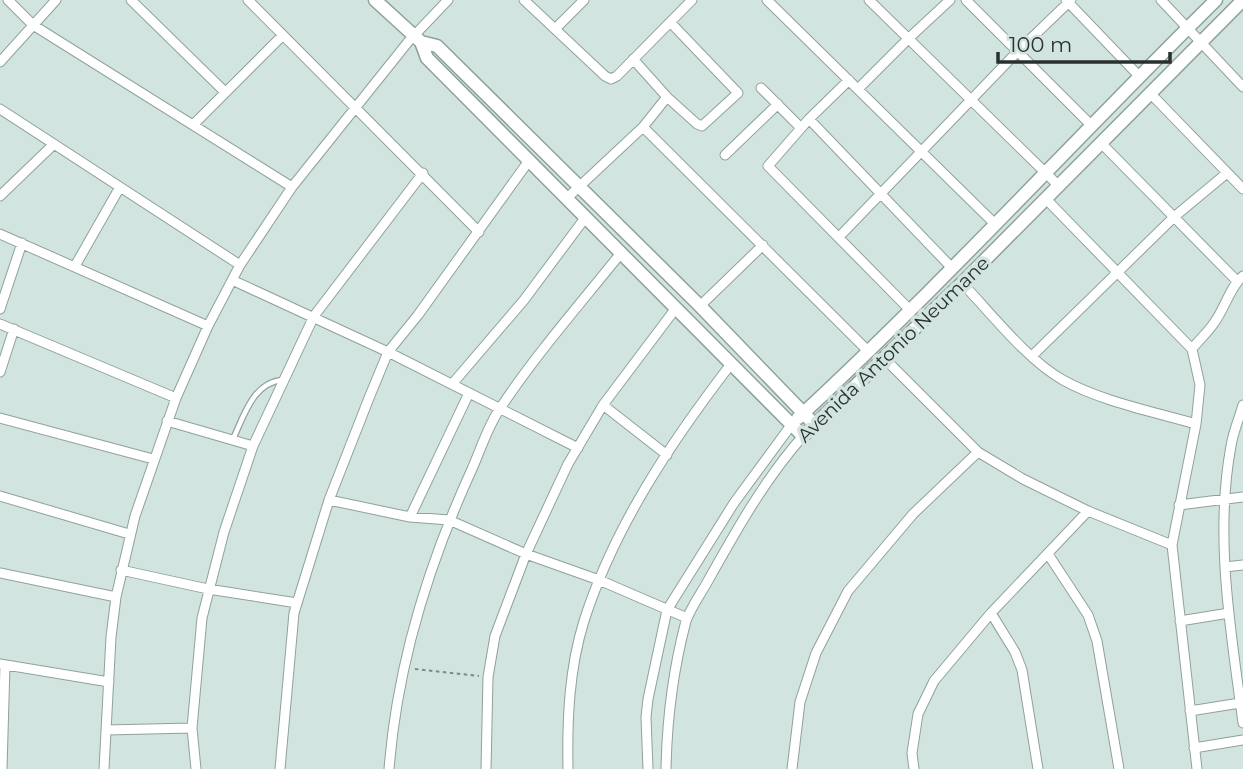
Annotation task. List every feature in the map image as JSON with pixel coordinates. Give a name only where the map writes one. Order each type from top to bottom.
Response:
[{"type":"street","points":[[8,0],[33,25],[292,187]]},
{"type":"street","points":[[0,62],[56,0]]},
{"type":"street","points":[[131,0],[225,92]]},
{"type":"street","points":[[248,0],[479,232]]},
{"type":"street","points":[[375,0],[417,39],[427,58],[528,162],[803,436]]},
{"type":"street","points":[[104,769],[116,597],[121,570],[153,459],[208,326],[240,265],[292,187],[355,108],[448,0]]},
{"type":"street","points":[[524,0],[611,79],[692,0]]},
{"type":"street","points":[[555,29],[584,0]]},
{"type":"street","points":[[767,0],[996,224]]},
{"type":"street","points":[[869,0],[1059,186]]},
{"type":"street","points":[[858,89],[950,0]]},
{"type":"street","points":[[966,0],[1091,125]]},
{"type":"street","points":[[1161,0],[1243,87]]},
{"type":"street","name":"Avenida Antonio Neumane","points":[[648,769],[648,699],[667,610],[734,503],[792,424],[996,224],[1216,0]]},
{"type":"street","name":"Avenida Antonio Neumane","points":[[666,769],[667,721],[687,618],[733,536],[783,459],[814,424],[962,283],[1243,0]]},
{"type":"street","points":[[839,237],[1069,1],[1139,76]]},
{"type":"street","points":[[634,59],[667,97],[702,126],[738,93],[670,22]]},
{"type":"street","points":[[193,125],[283,34]]},
{"type":"street","points":[[417,39],[438,46],[700,306],[814,424]]},
{"type":"street","points":[[849,80],[809,119],[768,166],[909,309]]},
{"type":"street","points":[[761,88],[802,128]]},
{"type":"street","points":[[1150,93],[1243,189]]},
{"type":"street","points":[[566,199],[643,127],[667,97]]},
{"type":"street","points":[[725,155],[778,104]]},
{"type":"street","points":[[0,109],[240,265]]},
{"type":"street","points":[[809,119],[952,268]]},
{"type":"street","points":[[643,127],[867,351]]},
{"type":"street","points":[[0,197],[54,144]]},
{"type":"street","points":[[1102,144],[1240,279],[1213,325],[1192,348]]},
{"type":"street","points":[[281,769],[292,626],[297,603],[329,499],[388,352],[418,315],[528,162]]},
{"type":"street","points":[[196,769],[192,728],[199,642],[208,589],[253,446],[314,316],[423,173]]},
{"type":"street","points":[[1032,356],[1174,217],[1227,173]]},
{"type":"street","points":[[75,266],[120,187]]},
{"type":"street","points":[[1045,198],[1192,348],[1200,385],[1196,424],[1171,545],[1196,769]]},
{"type":"street","points":[[453,383],[524,300],[585,218]]},
{"type":"street","points":[[0,234],[208,326]]},
{"type":"street","points":[[0,309],[22,243]]},
{"type":"street","points":[[700,306],[763,245]]},
{"type":"street","points":[[389,769],[392,722],[404,667],[449,520],[499,409],[621,253]]},
{"type":"street","points":[[232,280],[453,383],[578,448]]},
{"type":"street","points":[[962,283],[1032,356],[1060,379],[1085,391],[1196,424]]},
{"type":"street","points":[[485,769],[488,677],[495,636],[526,554],[578,448],[603,405],[676,308]]},
{"type":"street","points":[[0,324],[176,398]]},
{"type":"street","points":[[0,372],[14,329]]},
{"type":"street","points":[[885,359],[978,452],[1023,479],[1088,511],[1171,545]]},
{"type":"street","points":[[568,769],[570,688],[583,624],[608,555],[667,455],[703,400],[731,364]]},
{"type":"street","points":[[410,517],[470,393]]},
{"type":"street","points":[[603,405],[667,455]]},
{"type":"street","points":[[1243,405],[1231,444],[1224,498],[1229,612],[1243,723]]},
{"type":"street","points":[[0,418],[153,459]]},
{"type":"street","points":[[167,421],[253,446]]},
{"type":"street","points":[[792,769],[800,702],[816,653],[848,591],[913,514],[978,452]]},
{"type":"street","points":[[0,496],[130,534]]},
{"type":"street","points":[[1179,505],[1243,497]]},
{"type":"street","points":[[329,499],[410,517],[449,520],[526,554],[599,580],[687,618]]},
{"type":"street","points":[[914,769],[912,753],[918,714],[934,681],[991,613],[1088,511]]},
{"type":"street","points":[[1048,554],[1082,605],[1097,641],[1119,769]]},
{"type":"street","points":[[1226,567],[1243,565]]},
{"type":"street","points":[[121,570],[208,589],[297,603]]},
{"type":"street","points":[[0,573],[116,597]]},
{"type":"street","points":[[1180,621],[1229,612]]},
{"type":"street","points":[[991,613],[1015,652],[1022,670],[1038,769]]},
{"type":"street","points":[[2,769],[2,664],[110,682]]},
{"type":"street","points":[[1190,711],[1240,704]]},
{"type":"street","points":[[106,730],[192,728]]},
{"type":"street","points":[[1194,748],[1243,740]]},
{"type":"lane","points":[[233,440],[258,391],[272,381],[283,380]]},
{"type":"path","points":[[404,667],[488,677]]}]
